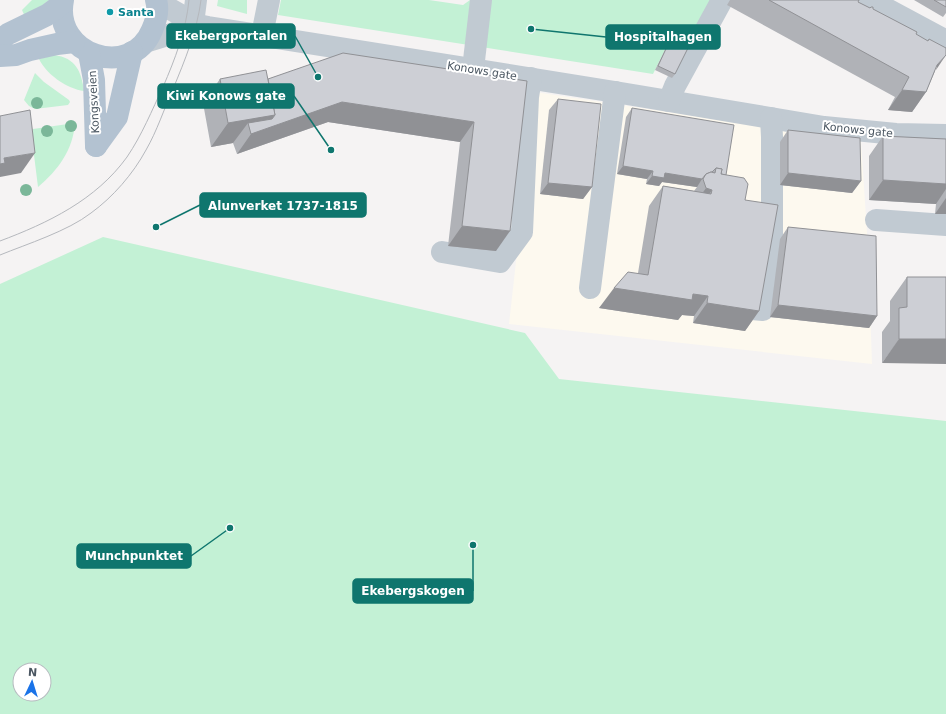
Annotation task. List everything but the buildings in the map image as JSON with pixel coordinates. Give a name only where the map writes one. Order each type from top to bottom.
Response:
[{"type":"main road","points":[[0,56],[16,55],[30,50],[57,44],[81,47],[106,58],[115,57],[139,47],[151,33],[157,14],[156,0]]},
{"type":"main road","points":[[62,2],[62,14],[68,34],[81,47]]},
{"type":"main road","points":[[0,40],[8,34],[47,15],[62,2]]},
{"type":"main road","name":"Kongsveien","points":[[81,47],[94,80],[96,146],[116,117],[139,47]]},
{"type":"street","name":"Konows gate","points":[[160,0],[192,24],[262,35],[321,55],[473,69],[824,127],[882,133],[946,135]]},
{"type":"street","points":[[139,47],[184,30],[192,24],[196,0]]},
{"type":"street","points":[[262,35],[269,0]]},
{"type":"street","points":[[473,69],[481,0]]},
{"type":"street","points":[[669,101],[675,86],[722,0]]},
{"type":"street","points":[[870,0],[943,39]]},
{"type":"street","points":[[442,252],[500,262],[522,232],[528,97],[531,78]]},
{"type":"street","points":[[590,288],[615,92]]},
{"type":"street","points":[[721,291],[719,306],[763,310],[772,234],[771,118]]},
{"type":"street","points":[[876,220],[946,225]]},
{"type":"shaded area","points":[[535,92],[861,141],[868,248],[872,364],[509,324]]},
{"type":"green space","points":[[32,0],[49,0],[26,19],[22,10]]},
{"type":"green space","points":[[218,0],[247,0],[247,14],[217,6]]},
{"type":"green space","points":[[281,0],[429,0],[463,5],[470,0],[712,0],[686,50],[669,42],[653,74],[278,15]]},
{"type":"green space","points":[[54,55],[68,59],[72,62],[79,72],[84,91],[77,90],[64,84],[42,65],[39,59]]},
{"type":"green space","points":[[35,73],[44,82],[69,100],[70,102],[68,105],[35,109],[29,106],[24,100]]},
{"type":"green space","points":[[75,123],[74,133],[68,151],[52,174],[38,187],[31,131],[33,129]]},
{"type":"green space","points":[[103,237],[525,333],[559,379],[946,421],[946,714],[0,714],[0,284]]},
{"type":"tram line","points":[[0,241],[53,218],[86,198],[101,186],[127,157],[146,122],[172,66],[183,34],[189,0]]},
{"type":"tram line","points":[[0,255],[47,237],[82,220],[107,200],[129,176],[141,159],[157,128],[194,34],[201,0]]},
{"type":"place","name":"Santa","points":[[110,12]]},
{"type":"place","name":"Hospitalhagen","points":[[531,29]]},
{"type":"place","name":"Ekebergportalen","points":[[318,77]]},
{"type":"place","name":"Kiwi Konows gate","points":[[331,150]]},
{"type":"place","name":"Alunverket 1737-1815","points":[[156,227]]},
{"type":"place","name":"Munchpunktet","points":[[230,528]]},
{"type":"place","name":"Ekebergskogen","points":[[473,545]]}]
